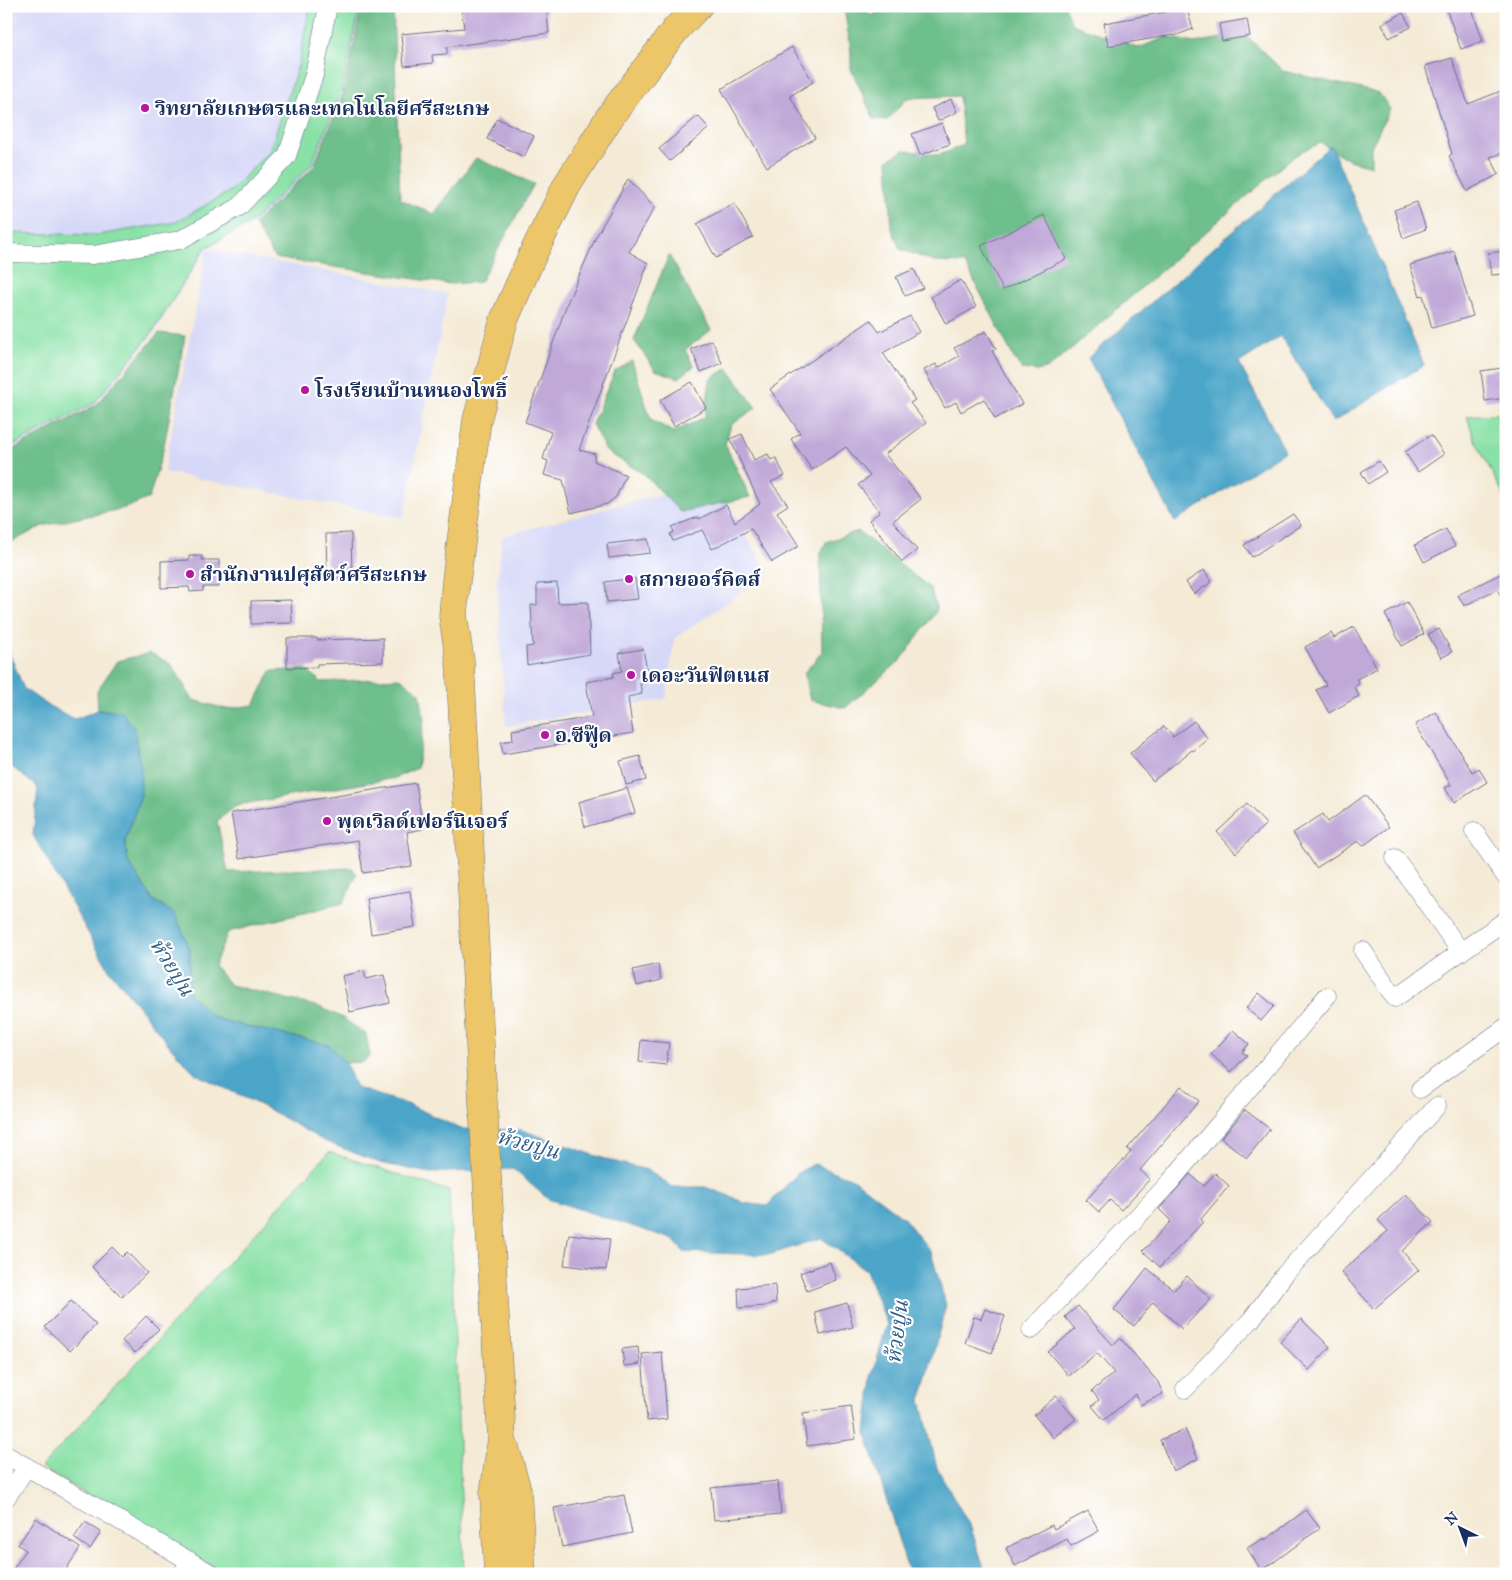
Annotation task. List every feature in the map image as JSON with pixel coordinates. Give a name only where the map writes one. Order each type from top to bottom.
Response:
[{"type":"main road","points":[[498,1574],[494,1493],[502,1439],[460,661],[453,616],[456,581],[477,420],[504,320],[532,256],[567,185],[611,115],[643,71],[698,6]]},
{"type":"main road","points":[[502,1439],[517,1490],[522,1574]]},
{"type":"street","points":[[6,253],[93,255],[180,240],[239,207],[287,156],[314,75],[328,6]]},
{"type":"street","points":[[1474,831],[1506,877]]},
{"type":"street","points":[[1396,858],[1460,952]]},
{"type":"street","points":[[1363,951],[1395,998],[1506,920]]},
{"type":"street","points":[[1031,1330],[1170,1182],[1327,996]]},
{"type":"street","points":[[1420,1088],[1506,1027]]},
{"type":"street","points":[[1185,1388],[1251,1320],[1285,1274],[1437,1106]]},
{"type":"street","points":[[6,1455],[186,1567],[212,1574]]},
{"type":"street","points":[[6,1498],[27,1467]]},
{"type":"shaded area","name":"วิทยาลัยเกษตรและเทคโนโลยีศรีสะเกษ","points":[[6,6],[310,6],[298,66],[270,150],[232,190],[176,222],[98,235],[6,233]]},
{"type":"shaded area","name":"โรงเรียนบ้านหนองโพธิ์","points":[[360,6],[343,91],[313,165],[254,223],[207,249],[448,294],[404,518],[164,472],[207,248],[153,334],[95,404],[6,451],[6,449],[94,403],[152,333],[205,248],[252,222],[342,90]]},
{"type":"shaded area","name":"สกายออร์คิดส์","points":[[715,480],[768,574],[674,639],[666,699],[506,726],[497,584],[502,536]]},
{"type":"green space","points":[[310,6],[360,6],[342,90],[312,164],[252,222],[205,248],[152,333],[94,403],[6,449],[6,233],[98,235],[176,222],[232,190],[270,150],[298,66]]},
{"type":"green space","points":[[362,6],[393,6],[400,199],[434,214],[476,158],[534,184],[480,282],[449,284],[275,258],[254,224],[314,166],[344,92]]},
{"type":"green space","points":[[844,6],[863,6],[871,16],[888,6],[1065,6],[1072,24],[1138,48],[1167,37],[1194,43],[1245,34],[1283,71],[1379,93],[1390,109],[1371,147],[1371,166],[1349,160],[1321,143],[1304,150],[1290,159],[1049,368],[1037,371],[1022,369],[1015,360],[965,263],[935,262],[900,249],[892,229],[888,160],[904,150],[939,155],[964,145],[959,96],[907,98],[887,120],[874,119],[851,69],[851,52]]},
{"type":"green space","points":[[669,255],[711,330],[685,350],[694,366],[679,378],[655,370],[634,340]]},
{"type":"green space","points":[[159,333],[185,336],[163,450],[149,498],[125,508],[42,526],[6,545],[6,453],[96,405]]},
{"type":"green space","points":[[632,361],[651,420],[674,432],[705,417],[710,379],[728,368],[756,408],[731,425],[725,444],[750,497],[680,512],[645,475],[606,451],[592,424],[615,371]]},
{"type":"green space","points":[[1506,413],[1506,500],[1474,438],[1467,416]]},
{"type":"green space","points":[[858,531],[930,588],[937,610],[901,660],[845,708],[810,700],[804,673],[822,652],[820,555],[826,542]]},
{"type":"green space","points":[[150,653],[171,664],[193,700],[226,709],[254,705],[271,671],[306,669],[321,682],[400,678],[420,693],[424,720],[417,768],[395,778],[237,805],[217,821],[228,872],[352,868],[357,874],[343,903],[228,932],[214,966],[230,985],[319,1007],[341,1017],[366,1034],[370,1056],[363,1062],[346,1063],[328,1045],[224,1021],[212,1016],[189,993],[190,949],[175,914],[152,899],[128,861],[125,841],[141,795],[121,711],[98,710],[97,691],[117,661]]},
{"type":"green space","points":[[329,1152],[449,1191],[464,1574],[225,1574],[41,1468]]},
{"type":"water","points":[[1331,145],[1424,365],[1333,422],[1281,336],[1239,363],[1285,451],[1175,522],[1088,358]]},
{"type":"water","name":"ห้วยปูน","points":[[6,632],[11,657],[24,689],[49,706],[75,719],[98,710],[121,711],[134,728],[141,770],[141,795],[125,841],[128,861],[152,899],[175,914],[190,949],[189,993],[212,1016],[224,1021],[329,1045],[346,1063],[356,1088],[410,1105],[461,1129],[522,1130],[608,1160],[647,1170],[673,1187],[705,1187],[744,1203],[767,1206],[799,1172],[814,1164],[853,1179],[903,1217],[931,1252],[946,1305],[921,1400],[937,1468],[971,1528],[986,1574],[909,1574],[866,1433],[872,1377],[887,1324],[866,1270],[821,1238],[769,1255],[684,1252],[672,1239],[548,1199],[513,1169],[429,1173],[380,1163],[324,1141],[266,1108],[196,1074],[173,1050],[108,968],[33,835],[38,788],[6,762]]},
{"type":"building","points":[[461,6],[546,6],[549,33],[447,47],[447,54],[432,55],[433,63],[404,66],[401,34],[464,28]]},
{"type":"building","points":[[1178,6],[1186,6],[1193,29],[1174,36],[1108,46],[1104,23],[1166,12],[1166,10]]},
{"type":"building","points":[[1445,6],[1471,6],[1483,41],[1461,49]]},
{"type":"building","points":[[1403,13],[1411,27],[1389,38],[1382,24]]},
{"type":"building","points":[[1247,19],[1250,36],[1222,41],[1219,24]]},
{"type":"building","points":[[792,47],[813,82],[790,96],[815,138],[767,167],[721,89]]},
{"type":"building","points":[[1452,58],[1468,104],[1506,89],[1506,152],[1490,157],[1499,174],[1467,191],[1449,156],[1452,154],[1425,66]]},
{"type":"building","points":[[951,99],[957,112],[938,121],[932,108]]},
{"type":"building","points":[[698,116],[709,128],[670,161],[659,149]]},
{"type":"building","points":[[497,118],[534,136],[524,157],[487,139]]},
{"type":"building","points":[[942,123],[950,144],[920,155],[912,134]]},
{"type":"building","points":[[628,179],[655,207],[629,252],[648,263],[579,450],[595,454],[594,461],[626,475],[616,497],[607,504],[571,513],[563,480],[544,475],[548,461],[543,459],[551,432],[525,422],[568,301],[596,237]]},
{"type":"building","points":[[1417,202],[1426,229],[1403,238],[1394,210]]},
{"type":"building","points":[[734,203],[753,237],[716,258],[697,224]]},
{"type":"building","points":[[1044,215],[1066,259],[1003,290],[981,246]]},
{"type":"building","points":[[1454,251],[1473,316],[1432,328],[1423,295],[1420,296],[1410,265]]},
{"type":"building","points":[[1506,251],[1506,274],[1491,275],[1488,253]]},
{"type":"building","points":[[914,269],[923,288],[905,296],[896,277]]},
{"type":"building","points":[[961,280],[976,307],[946,324],[931,297]]},
{"type":"building","points":[[910,316],[919,332],[883,353],[915,400],[910,403],[926,423],[885,454],[921,499],[893,521],[917,550],[902,562],[869,520],[880,512],[858,485],[870,476],[846,447],[812,470],[791,439],[800,433],[770,389],[871,320],[879,332]]},
{"type":"building","points":[[986,331],[996,349],[992,351],[1022,404],[995,419],[984,399],[961,412],[956,402],[945,408],[924,370],[936,364],[938,368],[959,356],[954,348]]},
{"type":"building","points":[[712,340],[722,363],[701,372],[691,349]]},
{"type":"building","points":[[1502,368],[1506,398],[1485,401],[1481,371]]},
{"type":"building","points":[[692,382],[706,408],[674,426],[660,400]]},
{"type":"building","points":[[742,434],[754,460],[768,454],[771,460],[776,458],[785,476],[771,482],[788,505],[777,512],[799,546],[772,562],[751,529],[712,549],[702,530],[673,541],[670,534],[674,532],[672,527],[698,517],[699,519],[726,505],[735,522],[760,504],[730,439]]},
{"type":"building","points":[[1431,435],[1444,454],[1418,472],[1405,452]]},
{"type":"building","points":[[1379,461],[1386,472],[1368,484],[1361,472]]},
{"type":"building","points":[[1293,514],[1301,525],[1252,557],[1244,545]]},
{"type":"building","points":[[1446,529],[1455,546],[1424,562],[1415,545]]},
{"type":"building","points":[[351,533],[352,578],[327,578],[326,534]]},
{"type":"building","points":[[648,539],[650,553],[609,558],[607,544]]},
{"type":"building","name":"สำนักงานปศุสัตว์ศรีสะเกษ","points":[[189,556],[202,556],[202,560],[219,560],[219,587],[203,587],[203,591],[190,592],[189,587],[161,588],[161,561],[189,560]]},
{"type":"building","points":[[1204,570],[1212,582],[1194,594],[1186,582]]},
{"type":"building","points":[[1506,571],[1506,606],[1497,589],[1464,606],[1458,595]]},
{"type":"building","points":[[635,578],[638,599],[607,602],[605,582]]},
{"type":"building","points":[[557,583],[558,603],[588,602],[590,654],[527,665],[526,647],[533,646],[531,605],[537,605],[537,584]]},
{"type":"building","points":[[291,600],[292,623],[251,624],[251,601]]},
{"type":"building","points":[[1407,602],[1424,634],[1402,646],[1385,614]]},
{"type":"building","points":[[1354,627],[1377,668],[1357,679],[1359,684],[1354,687],[1359,696],[1329,713],[1316,690],[1326,685],[1305,647],[1331,633],[1334,638]]},
{"type":"building","points":[[1439,629],[1452,652],[1441,658],[1428,634]]},
{"type":"building","points":[[287,638],[317,638],[317,640],[383,638],[383,662],[317,664],[317,667],[287,668]]},
{"type":"building","points":[[643,649],[649,682],[640,684],[642,694],[628,697],[633,733],[503,754],[501,742],[513,740],[512,730],[592,717],[586,682],[614,677],[613,673],[622,671],[619,653]]},
{"type":"building","points":[[1436,712],[1472,772],[1479,768],[1487,782],[1454,803],[1445,788],[1451,785],[1415,725]]},
{"type":"building","points":[[1194,721],[1208,739],[1153,781],[1130,753],[1164,726],[1173,737]]},
{"type":"building","points":[[640,756],[646,780],[626,785],[620,761]]},
{"type":"building","name":"พุดเวิลด์เฟอร์นิเจอร์","points":[[416,783],[423,829],[407,832],[412,866],[363,873],[358,840],[239,859],[231,813]]},
{"type":"building","points":[[627,788],[635,813],[585,827],[579,802]]},
{"type":"building","points":[[1365,795],[1389,827],[1363,846],[1358,841],[1316,868],[1293,833],[1323,814],[1328,822]]},
{"type":"building","points":[[1247,804],[1266,824],[1236,853],[1217,832]]},
{"type":"building","points":[[410,891],[415,927],[371,934],[366,898]]},
{"type":"building","points":[[658,964],[661,980],[637,986],[633,970]]},
{"type":"building","points":[[364,971],[366,979],[384,975],[390,1003],[350,1012],[342,976]]},
{"type":"building","points":[[1259,993],[1274,1006],[1261,1021],[1246,1008]]},
{"type":"building","points":[[1233,1030],[1249,1044],[1242,1052],[1247,1055],[1231,1072],[1211,1054]]},
{"type":"building","points":[[641,1040],[669,1043],[666,1065],[639,1062]]},
{"type":"building","points":[[1181,1086],[1199,1101],[1140,1170],[1150,1179],[1121,1210],[1110,1200],[1099,1212],[1086,1200],[1131,1152],[1127,1149]]},
{"type":"building","points":[[1245,1110],[1270,1129],[1247,1158],[1221,1138]]},
{"type":"building","points":[[1215,1173],[1229,1186],[1201,1219],[1203,1222],[1160,1267],[1143,1251],[1171,1221],[1159,1209],[1190,1174],[1204,1186]]},
{"type":"building","points":[[1406,1194],[1433,1222],[1402,1251],[1419,1270],[1374,1309],[1341,1272],[1388,1231],[1378,1220]]},
{"type":"building","points":[[569,1234],[610,1239],[606,1270],[564,1265]]},
{"type":"building","points":[[112,1247],[122,1257],[127,1252],[147,1273],[122,1297],[92,1267]]},
{"type":"building","points":[[830,1262],[836,1280],[807,1291],[800,1273]]},
{"type":"building","points":[[1147,1268],[1174,1290],[1187,1276],[1211,1299],[1182,1329],[1153,1302],[1134,1326],[1114,1310]]},
{"type":"building","points":[[775,1285],[776,1302],[764,1306],[739,1308],[738,1288]]},
{"type":"building","points":[[71,1301],[96,1325],[70,1351],[45,1327]]},
{"type":"building","points":[[847,1303],[853,1327],[820,1335],[815,1312]]},
{"type":"building","points":[[1078,1306],[1113,1345],[1120,1338],[1158,1382],[1163,1394],[1140,1405],[1136,1394],[1104,1420],[1092,1406],[1099,1400],[1092,1391],[1114,1373],[1097,1353],[1069,1376],[1048,1352],[1075,1329],[1065,1317]]},
{"type":"building","points":[[985,1309],[1005,1316],[992,1353],[965,1343],[974,1317],[981,1319]]},
{"type":"building","points":[[146,1316],[159,1329],[135,1353],[122,1341]]},
{"type":"building","points":[[1301,1319],[1330,1347],[1309,1370],[1280,1342]]},
{"type":"building","points":[[638,1347],[640,1364],[624,1366],[622,1349]]},
{"type":"building","points":[[662,1352],[667,1419],[647,1421],[642,1354]]},
{"type":"building","points":[[1056,1396],[1076,1419],[1053,1438],[1034,1415]]},
{"type":"building","points":[[851,1406],[856,1439],[807,1446],[803,1413]]},
{"type":"building","points":[[1185,1429],[1198,1459],[1173,1471],[1160,1440]]},
{"type":"building","points":[[778,1481],[781,1514],[714,1520],[711,1488]]},
{"type":"building","points":[[624,1495],[632,1533],[562,1547],[554,1508]]},
{"type":"building","points":[[1306,1510],[1320,1528],[1261,1570],[1247,1548],[1264,1538],[1265,1540]]},
{"type":"building","points":[[1088,1511],[1099,1531],[1071,1546],[1067,1539],[1015,1566],[1006,1548],[1052,1525],[1054,1529]]},
{"type":"building","points":[[36,1518],[80,1548],[63,1574],[10,1574],[26,1550],[18,1545]]},
{"type":"building","points":[[85,1522],[101,1532],[90,1549],[74,1538]]},
{"type":"place","name":"วิทยาลัยเกษตรและเทคโนโลยีศรีสะเกษ","points":[[145,108]]},
{"type":"place","name":"โรงเรียนบ้านหนองโพธิ์","points":[[305,390]]},
{"type":"place","name":"สำนักงานปศุสัตว์ศรีสะเกษ","points":[[190,574]]},
{"type":"place","name":"สกายออร์คิดส์","points":[[629,579]]},
{"type":"place","name":"เดอะวันฟิตเนส","points":[[631,675]]},
{"type":"place","name":"อ.ซีฟู๊ด","points":[[545,735]]},
{"type":"place","name":"พุดเวิลด์เฟอร์นิเจอร์","points":[[327,821]]}]
